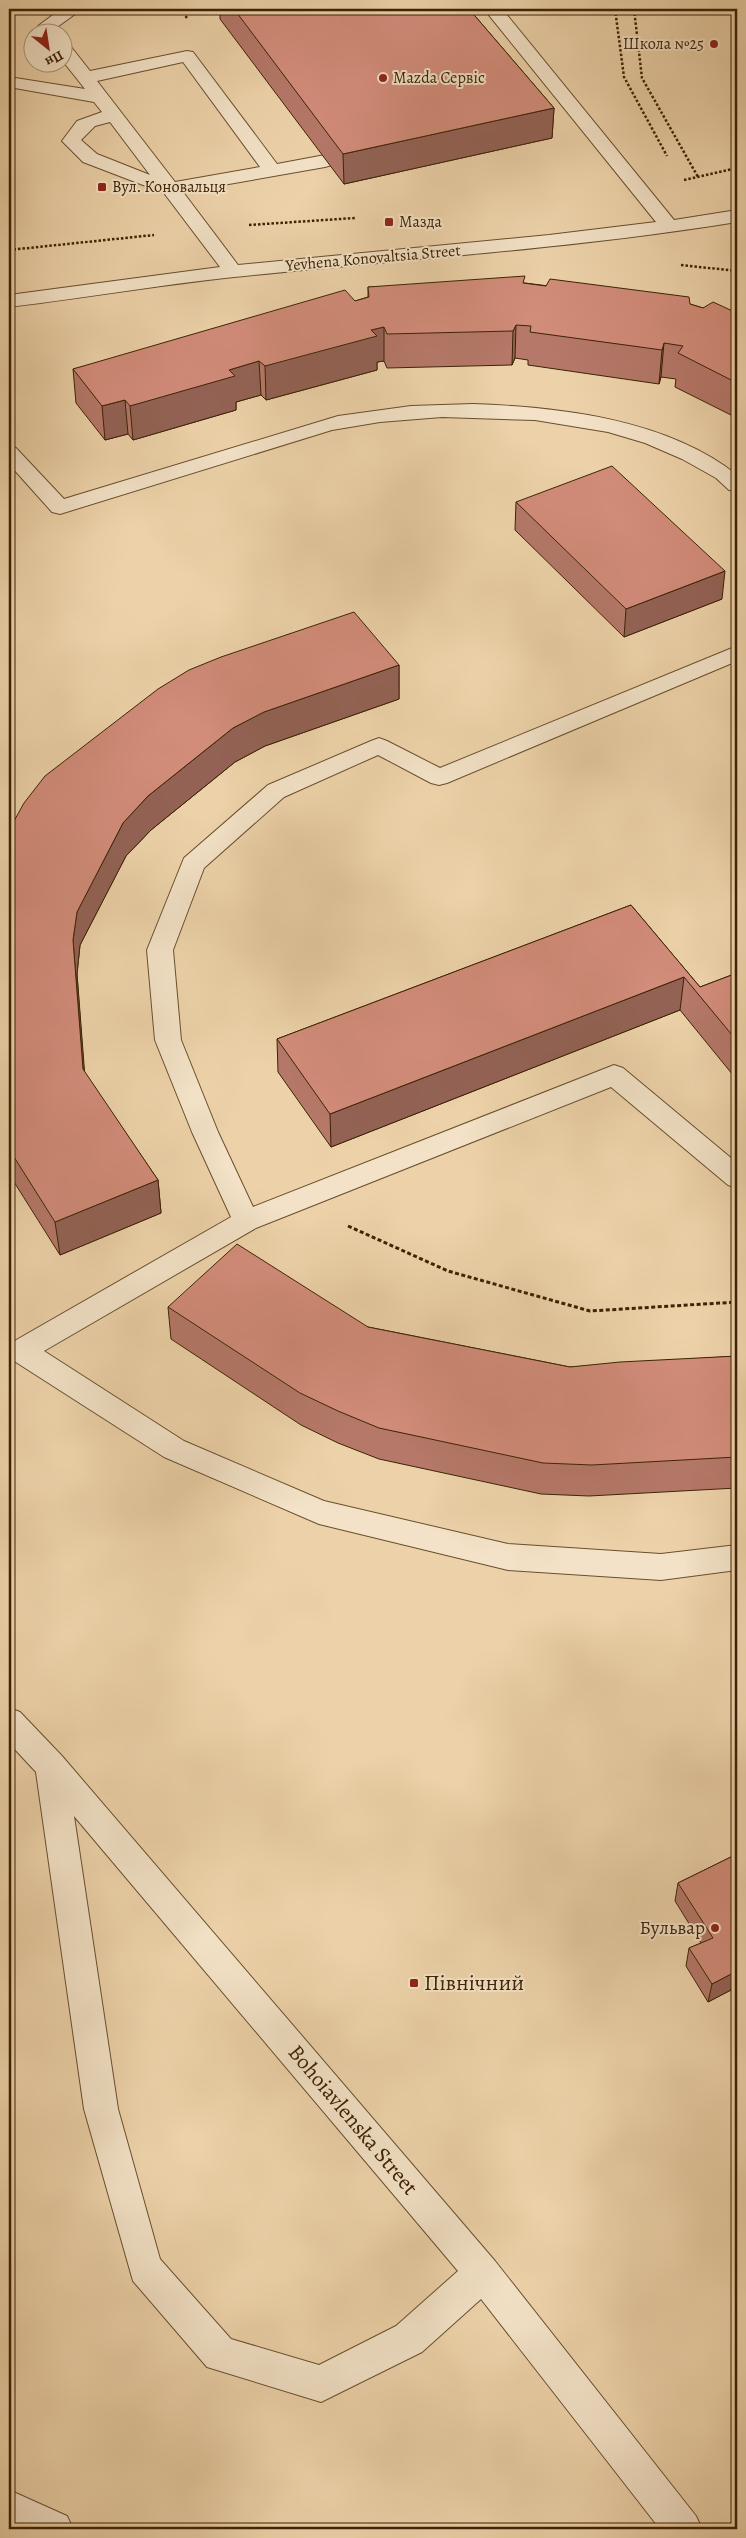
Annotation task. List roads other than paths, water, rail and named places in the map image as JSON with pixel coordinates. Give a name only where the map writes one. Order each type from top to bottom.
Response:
[{"type":"street","points":[[49,22],[73,9]]},
{"type":"street","points":[[493,9],[670,227]]},
{"type":"street","points":[[85,78],[187,56],[273,171]]},
{"type":"street","points":[[72,61],[233,271]]},
{"type":"street","points":[[9,82],[99,96]]},
{"type":"street","points":[[114,116],[95,119],[79,126],[71,141],[90,158],[169,189],[325,161]]},
{"type":"street","name":"Yevhena Konovaltsia Street","points":[[9,301],[233,271],[670,227],[737,216]]},
{"type":"street","points":[[9,452],[60,507],[347,420],[447,409],[485,409],[570,418],[628,430],[675,448],[728,477],[737,485]]},
{"type":"street","points":[[246,1221],[205,1132],[168,1040],[160,950],[193,864],[276,791],[379,746],[439,777],[737,653]]},
{"type":"street","points":[[737,1178],[614,1075],[246,1221],[21,1351],[174,1449],[320,1512],[508,1557],[661,1567],[737,1558]]},
{"type":"street","name":"Bohoiavlenska Street","points":[[9,1722],[51,1766],[483,2272],[683,2529]]},
{"type":"street","points":[[51,1766],[101,2109],[144,2269],[220,2354],[321,2384],[409,2339],[483,2272]]},
{"type":"street","points":[[9,2509],[54,2529]]},
{"type":"place","name":"Школа №25","points":[[714,44]]},
{"type":"place","name":"Mazda Сервіс","points":[[383,78]]},
{"type":"place","name":"Вул. Коновальця","points":[[102,187]]},
{"type":"place","name":"Мазда","points":[[389,222]]},
{"type":"place","name":"Бульвар","points":[[715,1928]]},
{"type":"place","name":"Північний","points":[[414,1983]]}]
